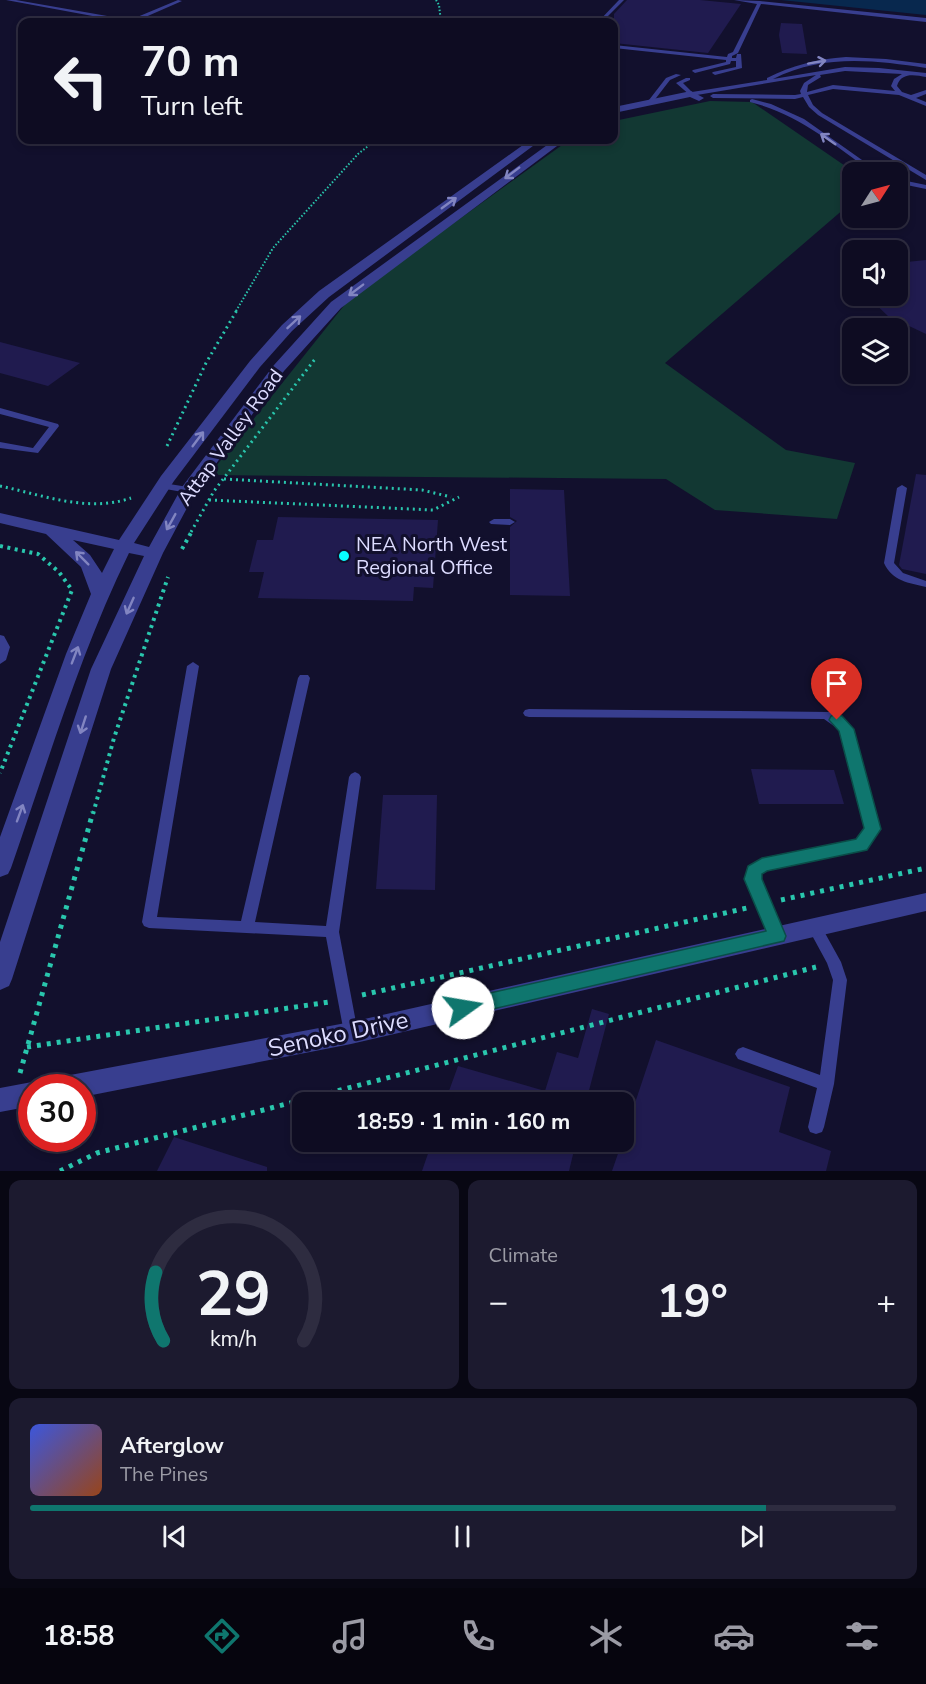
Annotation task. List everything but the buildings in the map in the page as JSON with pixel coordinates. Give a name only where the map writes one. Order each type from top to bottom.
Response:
[{"type":"street","points":[[618,109],[651,101],[695,96]]},
{"type":"street","points":[[618,116],[695,96]]},
{"type":"street","name":"Attap Valley Road","points":[[0,868],[76,654],[100,594],[124,546],[165,483],[255,364],[287,328],[324,294],[530,144]]},
{"type":"street","name":"Attap Valley Road","points":[[0,979],[101,669],[154,553],[188,490],[279,368],[336,305],[555,144]]},
{"type":"street","points":[[255,364],[279,368]]},
{"type":"street","points":[[0,518],[154,553]]},
{"type":"street","points":[[50,530],[75,550],[95,573],[100,594]]},
{"type":"street","name":"Senoko Drive","points":[[96,1082],[351,1033],[926,902]]},
{"type":"lane","points":[[8,0],[109,18]]},
{"type":"lane","points":[[604,18],[622,0]]},
{"type":"lane","points":[[736,0],[926,20]]},
{"type":"lane","points":[[140,18],[180,1]]},
{"type":"lane","points":[[695,71],[726,64],[730,55],[735,53],[760,2]]},
{"type":"lane","points":[[618,47],[739,60]]},
{"type":"lane","points":[[706,75],[737,69],[741,55],[735,53]]},
{"type":"lane","points":[[763,82],[788,69],[836,59],[926,66]]},
{"type":"lane","points":[[695,96],[763,82],[861,68],[926,75]]},
{"type":"lane","points":[[826,72],[806,84],[803,91],[811,106],[820,114],[926,178]]},
{"type":"lane","points":[[908,73],[896,80],[894,86],[900,93],[926,104]]},
{"type":"lane","points":[[651,101],[668,79],[678,75]]},
{"type":"lane","points":[[688,79],[679,83],[695,96],[785,98],[833,87],[900,93]]},
{"type":"lane","points":[[909,98],[926,92]]},
{"type":"lane","points":[[725,96],[764,103],[794,116],[861,162]]},
{"type":"lane","points":[[908,183],[926,187]]},
{"type":"lane","points":[[0,411],[55,426],[35,451],[0,445]]},
{"type":"lane","points":[[165,483],[188,490]]},
{"type":"lane","points":[[902,488],[889,563],[899,577],[926,584]]},
{"type":"lane","points":[[494,522],[510,522]]},
{"type":"lane","points":[[0,639],[4,647],[0,660]]},
{"type":"lane","points":[[193,666],[149,922],[332,932]]},
{"type":"lane","points":[[247,927],[304,678]]},
{"type":"lane","points":[[529,713],[826,715],[837,720],[846,729],[873,829],[861,845],[762,865],[754,871],[753,879],[777,936]]},
{"type":"lane","points":[[351,1033],[332,932],[356,777]]},
{"type":"lane","points":[[815,928],[834,962],[840,980],[826,1084],[816,1127]]},
{"type":"lane","points":[[743,1054],[826,1084]]},
{"type":"path","points":[[436,0],[441,18]]},
{"type":"path","points":[[165,483],[159,462],[206,363],[273,248],[358,154],[371,144]]},
{"type":"path","points":[[181,550],[223,479],[317,355]]},
{"type":"path","points":[[223,479],[422,490],[451,497]]},
{"type":"path","points":[[209,500],[433,510],[459,497]]},
{"type":"path","points":[[0,546],[38,554],[59,572],[72,590],[0,773]]},
{"type":"path","points":[[15,1097],[114,738],[170,569]]},
{"type":"path","points":[[27,1047],[344,999],[926,868]]},
{"type":"path","points":[[60,1171],[97,1154],[834,962]]},
{"type":"green space","points":[[710,101],[752,102],[842,164],[842,211],[665,363],[786,450],[855,463],[837,519],[715,510],[666,479],[209,475],[350,298],[563,144],[618,144],[618,120]]},
{"type":"water","points":[[781,0],[926,0],[926,15]]},
{"type":"place","name":"NEA North West Regional Office","points":[[344,556]]},
{"type":"route","points":[[463,1008],[777,936],[753,879],[754,871],[762,865],[861,845],[873,829],[846,729],[837,720]]}]
